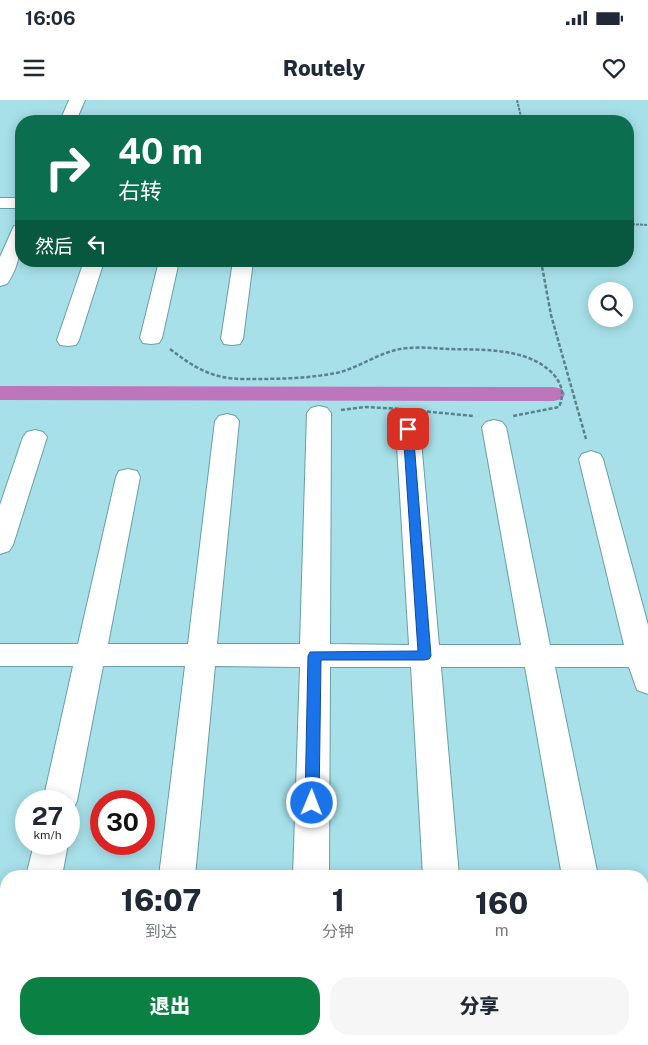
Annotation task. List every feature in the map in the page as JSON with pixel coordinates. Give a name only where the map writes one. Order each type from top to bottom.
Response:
[{"type":"street","points":[[71,115],[77,100]]},
{"type":"street","points":[[0,202],[15,203]]},
{"type":"street","points":[[0,280],[15,244]]},
{"type":"street","points":[[68,340],[92,267]]},
{"type":"street","points":[[152,338],[168,267]]},
{"type":"street","points":[[232,339],[242,267]]},
{"type":"street","points":[[311,870],[318,414]]},
{"type":"street","points":[[410,416],[424,656],[441,870]]},
{"type":"street","points":[[491,420],[579,870]]},
{"type":"street","points":[[178,870],[227,421]]},
{"type":"street","points":[[0,545],[35,437]]},
{"type":"street","points":[[0,654],[538,656],[645,669],[592,459]]},
{"type":"street","points":[[62,790],[128,477]]},
{"type":"street","points":[[45,870],[49,855]]},
{"type":"path","points":[[517,100],[521,115]]},
{"type":"path","points":[[634,224],[648,225]]},
{"type":"path","points":[[542,267],[551,316],[592,459]]},
{"type":"path","points":[[152,338],[210,375],[243,379],[311,377],[338,373],[396,350],[422,348],[495,350],[526,357],[547,367],[561,384],[563,397],[559,407],[531,414],[491,420],[410,416],[365,407],[318,414]]},
{"type":"waterway","points":[[0,393],[554,394]]},
{"type":"route","points":[[312,803],[314,656],[424,656],[408,429]]}]
